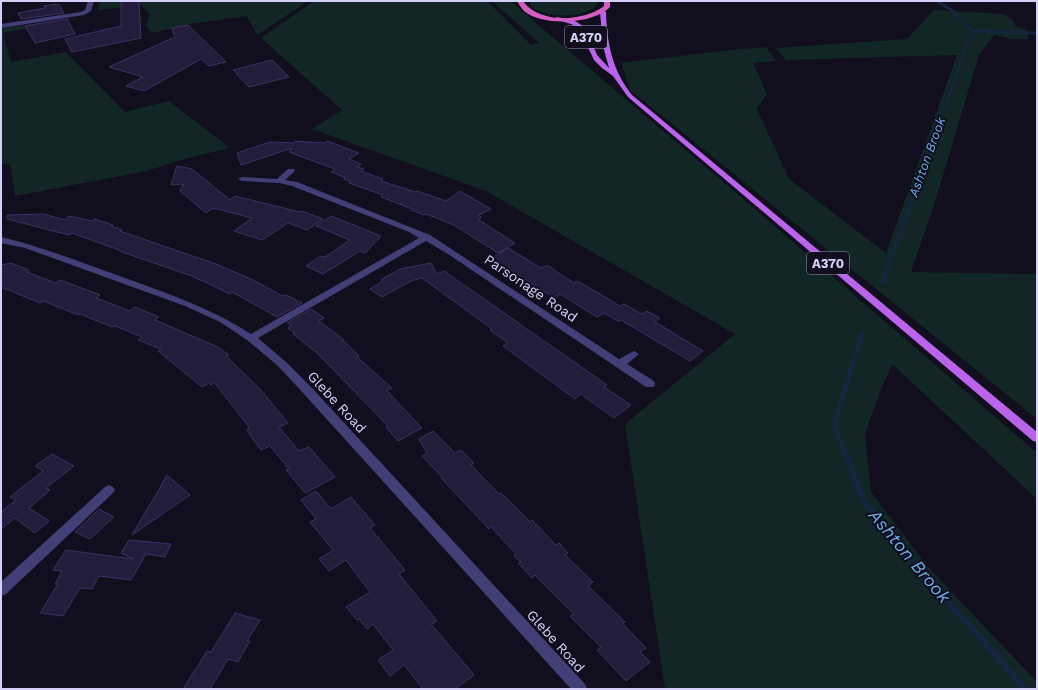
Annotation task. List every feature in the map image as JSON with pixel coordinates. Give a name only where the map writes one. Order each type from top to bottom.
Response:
[{"type":"highway","points":[[522,2],[524,8],[529,12],[547,18],[579,19],[603,12],[607,7],[607,1]]},
{"type":"main road","name":"A370","points":[[603,12],[604,35],[613,74]]},
{"type":"main road","name":"A370","points":[[547,18],[570,22],[583,29],[592,53],[601,65],[613,74],[630,96],[1037,438]]},
{"type":"street","points":[[1,26],[82,14],[88,11],[91,1]]},
{"type":"street","points":[[279,181],[291,171]]},
{"type":"street","name":"Parsonage Road","points":[[242,179],[279,181],[294,184],[412,230],[451,252],[650,384]]},
{"type":"street","points":[[251,338],[427,238]]},
{"type":"street","name":"Glebe Road","points":[[1,240],[28,246],[188,304],[224,320],[251,338],[282,364],[308,391],[580,689]]},
{"type":"street","points":[[619,364],[634,354]]},
{"type":"street","points":[[1,590],[108,490]]},
{"type":"green space","points":[[100,1],[308,1],[257,35],[247,16],[190,24],[152,33],[146,26],[150,14],[141,5],[98,10]]},
{"type":"green space","points":[[314,1],[487,1],[531,45],[539,43],[492,1],[510,1],[734,191],[1037,453],[1037,499],[892,364],[865,434],[871,492],[928,567],[1037,682],[1037,689],[665,689],[625,424],[735,334],[486,191],[312,129],[342,110],[261,38]]},
{"type":"green space","points":[[529,1],[598,2],[594,8],[585,12],[574,15],[562,15],[540,11],[532,7]]},
{"type":"green space","points":[[934,10],[1003,14],[1014,21],[1015,26],[1027,30],[1029,39],[1012,39],[994,35],[979,55],[936,199],[911,272],[1037,274],[1037,419],[630,90],[621,63],[766,47],[776,61],[753,63],[767,94],[757,109],[789,179],[886,253],[957,55],[786,60],[775,48],[907,39]]},
{"type":"green space","points":[[48,22],[48,25],[3,33],[11,62],[66,52],[125,112],[169,101],[230,148],[184,159],[147,171],[15,196],[10,163],[1,165],[1,28]]},
{"type":"building","points":[[121,1],[139,1],[141,38],[72,52],[65,39],[121,26]]},
{"type":"building","points":[[59,4],[64,13],[21,19],[18,13],[45,8],[44,6]]},
{"type":"building","points":[[67,19],[75,34],[35,43],[25,26]]},
{"type":"building","points":[[188,25],[226,62],[209,66],[201,59],[144,91],[126,86],[143,77],[109,67],[175,37],[172,28]]},
{"type":"building","points":[[272,60],[289,77],[249,87],[233,70]]},
{"type":"building","points":[[295,141],[324,143],[327,141],[359,153],[349,159],[361,164],[357,167],[364,169],[361,171],[383,179],[381,181],[415,192],[417,191],[446,201],[460,191],[491,209],[479,215],[481,217],[479,220],[515,243],[498,253],[454,225],[411,210],[412,209],[381,197],[383,195],[349,183],[350,181],[344,179],[346,178],[331,172],[335,169],[289,152],[292,148],[241,165],[237,153],[270,142],[294,143]]},
{"type":"building","points":[[177,166],[192,169],[230,200],[235,196],[300,212],[302,211],[323,219],[307,230],[288,223],[262,240],[234,231],[252,218],[213,208],[206,213],[180,191],[183,184],[171,185]]},
{"type":"building","points":[[44,214],[65,220],[69,216],[92,221],[95,219],[113,225],[111,226],[122,230],[120,231],[216,264],[253,280],[283,296],[286,295],[302,303],[277,317],[232,292],[230,294],[192,276],[72,233],[69,235],[7,219],[7,215]]},
{"type":"building","points":[[331,216],[381,236],[365,253],[360,251],[323,274],[306,266],[321,256],[325,257],[350,240],[316,226]]},
{"type":"building","points":[[508,248],[541,268],[547,265],[574,283],[578,281],[620,306],[624,304],[642,314],[647,311],[660,318],[655,322],[703,351],[690,361],[621,320],[618,321],[604,313],[597,317],[560,294],[554,298],[492,258]]},
{"type":"building","points":[[11,263],[29,270],[27,272],[55,283],[60,280],[100,295],[96,298],[130,311],[135,307],[159,317],[155,320],[218,347],[229,355],[226,356],[261,390],[288,423],[279,427],[299,451],[309,447],[335,477],[305,493],[286,470],[289,469],[270,446],[261,450],[247,431],[249,427],[214,382],[211,385],[209,383],[202,387],[158,351],[161,349],[138,340],[142,337],[43,301],[40,303],[1,287],[1,265]]},
{"type":"building","points":[[431,263],[437,274],[444,271],[607,385],[604,387],[631,405],[614,418],[581,394],[575,399],[503,346],[508,343],[490,330],[492,329],[422,278],[411,281],[382,297],[370,289],[383,281],[381,280],[400,269]]},
{"type":"building","points":[[311,309],[324,318],[319,321],[344,340],[359,356],[357,357],[392,388],[387,391],[422,428],[398,441],[386,427],[388,426],[317,353],[293,334],[295,333],[288,328],[292,325],[287,323]]},
{"type":"building","points":[[433,431],[455,453],[461,450],[474,463],[471,465],[499,494],[501,493],[530,522],[532,520],[556,545],[559,543],[568,553],[565,555],[593,582],[588,586],[625,622],[623,624],[646,648],[640,652],[650,662],[626,681],[597,650],[601,647],[570,616],[574,614],[535,575],[532,578],[518,563],[521,562],[514,556],[516,554],[491,527],[489,529],[422,456],[427,453],[419,439]]},
{"type":"building","points":[[52,454],[74,466],[46,488],[50,490],[29,508],[49,521],[35,533],[15,518],[1,529],[1,512],[16,500],[10,497],[43,471],[35,466]]},
{"type":"building","points":[[167,475],[190,495],[132,535],[154,498]]},
{"type":"building","points":[[316,491],[331,509],[351,497],[375,525],[370,528],[405,570],[399,574],[437,621],[431,624],[474,675],[455,689],[423,689],[404,665],[390,676],[378,660],[393,650],[373,624],[367,629],[346,607],[370,592],[346,560],[329,571],[319,559],[333,550],[310,522],[316,519],[301,500]]},
{"type":"building","points":[[99,509],[114,517],[90,539],[75,532]]},
{"type":"building","points":[[129,540],[171,544],[165,557],[146,554],[131,580],[99,576],[92,589],[80,588],[63,616],[40,613],[58,584],[55,584],[62,571],[53,570],[66,550],[133,559],[121,553]]},
{"type":"building","points":[[235,613],[260,620],[247,641],[250,641],[238,662],[228,659],[210,689],[183,689],[207,651],[211,652]]},
{"type":"waterway","points":[[936,1],[953,11],[972,31]]},
{"type":"waterway","name":"Ashton Brook","points":[[939,118],[949,96],[972,31]]},
{"type":"waterway","points":[[972,31],[1037,33]]},
{"type":"waterway","name":"Ashton Brook","points":[[888,266],[925,164],[935,128],[940,117]]},
{"type":"waterway","name":"Ashton Brook","points":[[882,283],[889,265]]},
{"type":"waterway","name":"Ashton Brook","points":[[845,453],[834,425],[862,333]]},
{"type":"waterway","name":"Ashton Brook","points":[[845,452],[862,497],[884,531],[1026,689]]}]
